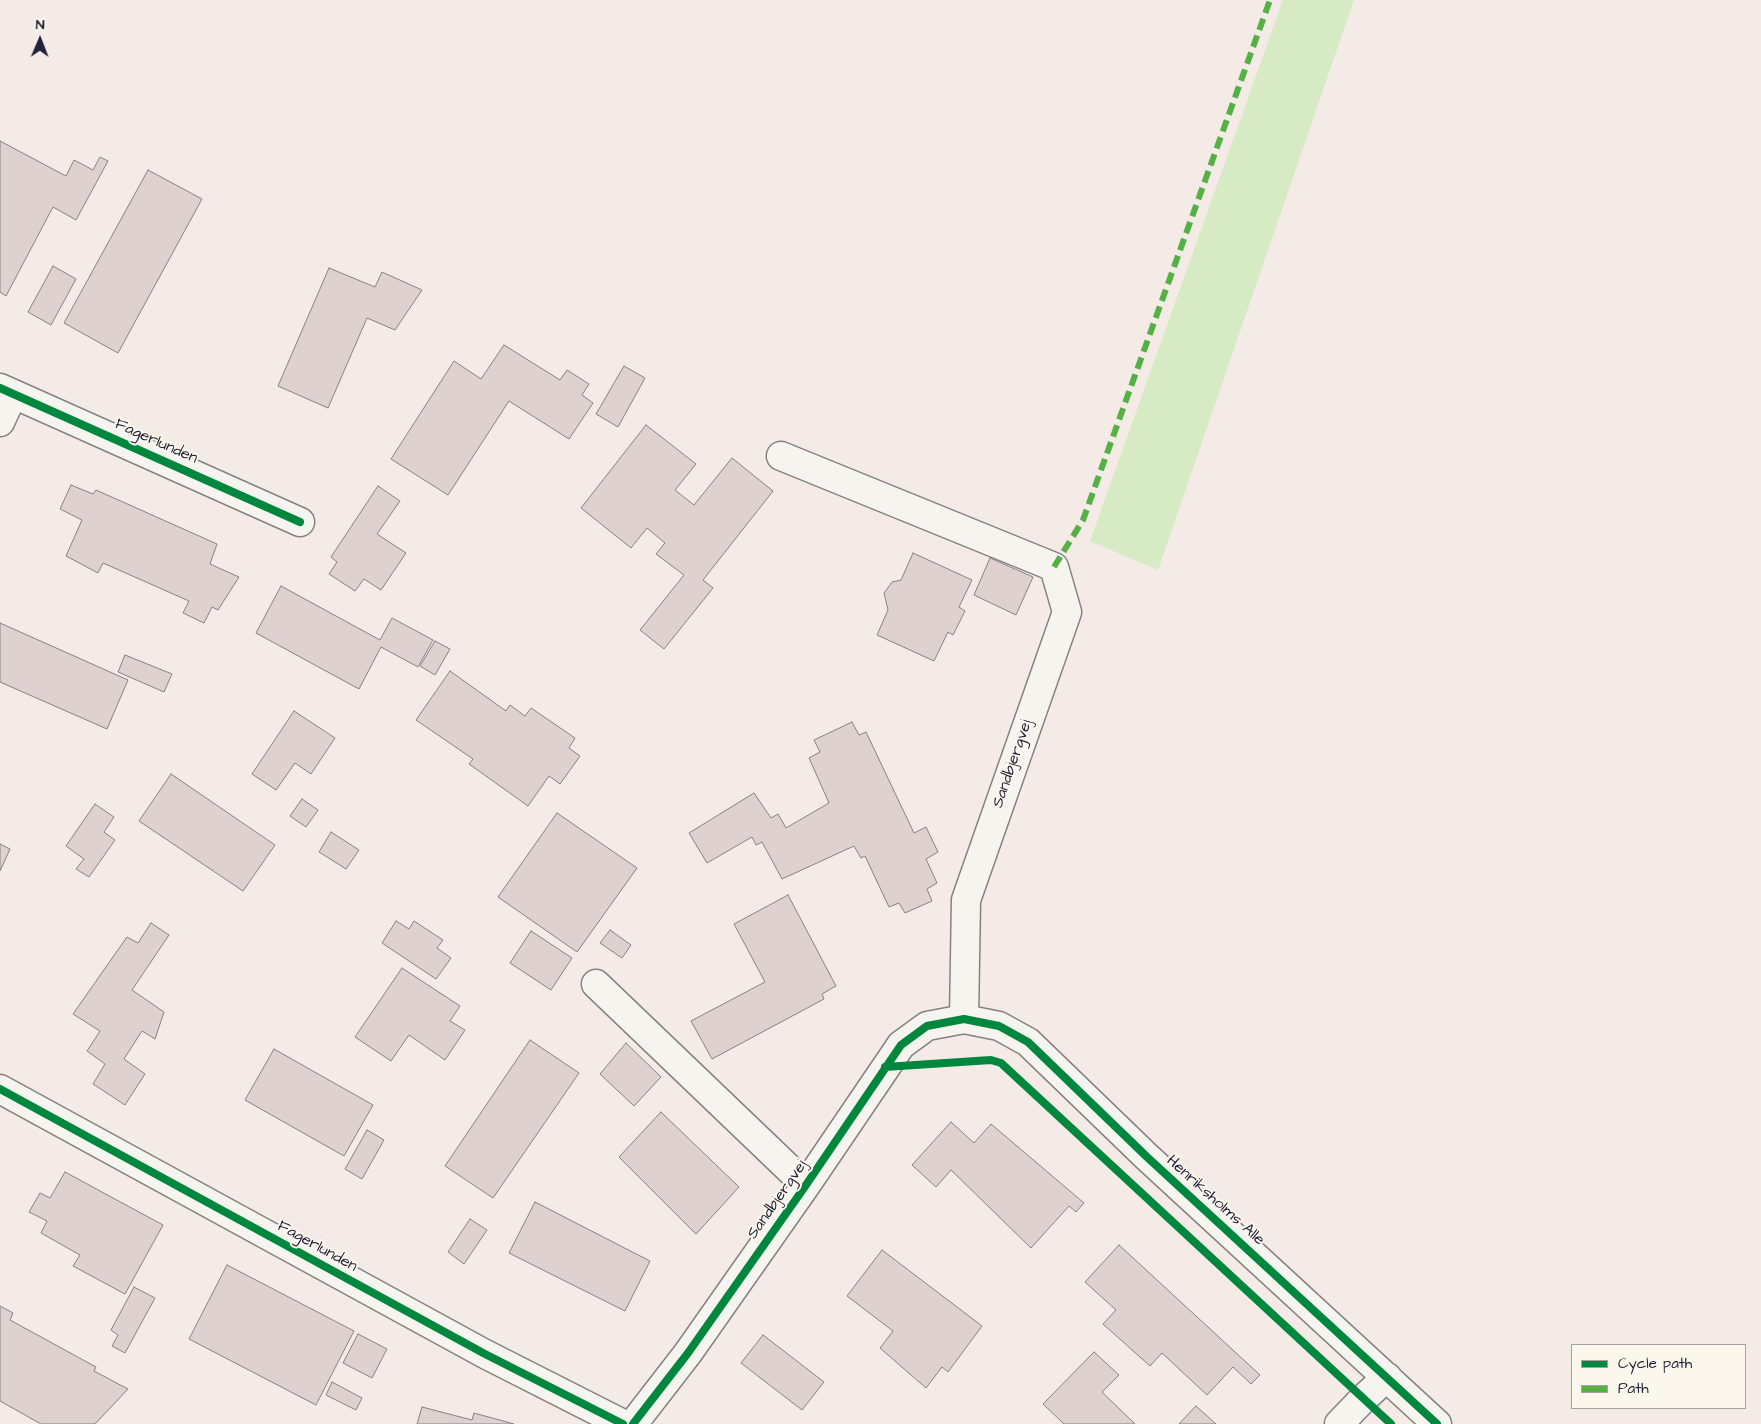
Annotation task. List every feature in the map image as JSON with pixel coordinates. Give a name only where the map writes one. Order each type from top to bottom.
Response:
[{"type":"street","name":"Fagerlunden","points":[[0,422],[7,391],[300,522]]},
{"type":"street","name":"Sandbjergvej","points":[[633,1424],[688,1353],[901,1045],[927,1026],[964,1019],[966,900],[1067,612],[1054,567],[781,456]]},
{"type":"street","name":"Sandbjergvej","points":[[596,984],[806,1185]]},
{"type":"street","name":"Henriksholms Alle","points":[[964,1019],[999,1026],[1028,1042],[1147,1157],[1437,1424]]},
{"type":"street","name":"Fagerlunden","points":[[0,1089],[485,1354],[623,1424]]},
{"type":"street","points":[[1339,1424],[1387,1377]]},
{"type":"green space","points":[[1283,0],[1354,0],[1158,570],[1090,541]]},
{"type":"building","points":[[0,141],[66,176],[74,160],[93,170],[100,157],[108,161],[76,220],[53,207],[6,296],[0,292]]},
{"type":"building","points":[[148,170],[202,199],[118,353],[64,323]]},
{"type":"building","points":[[53,266],[76,279],[51,325],[28,312]]},
{"type":"building","points":[[329,268],[375,287],[382,272],[422,290],[395,330],[367,318],[328,408],[278,386]]},
{"type":"building","points":[[504,345],[560,380],[567,370],[589,384],[582,395],[593,403],[569,439],[509,401],[448,495],[391,459],[454,361],[481,379]]},
{"type":"building","points":[[624,366],[645,378],[618,427],[596,414]]},
{"type":"building","points":[[646,425],[696,464],[675,490],[694,505],[732,458],[773,491],[703,580],[713,588],[664,649],[640,630],[684,575],[656,554],[665,543],[647,528],[631,548],[581,508]]},
{"type":"building","points":[[71,485],[93,494],[96,490],[217,544],[210,564],[239,577],[218,610],[212,607],[204,623],[183,613],[189,601],[103,563],[98,573],[66,556],[82,520],[60,509]]},
{"type":"building","points":[[378,486],[400,501],[377,534],[406,553],[381,590],[364,579],[355,591],[329,574],[337,562],[331,557]]},
{"type":"building","points":[[913,553],[972,580],[959,607],[965,611],[953,635],[948,632],[934,661],[877,635],[888,610],[884,593],[892,582],[901,580]]},
{"type":"building","points":[[990,558],[1033,577],[1016,615],[974,595]]},
{"type":"building","points":[[281,586],[380,640],[392,618],[433,640],[418,667],[381,647],[359,689],[256,633]]},
{"type":"building","points":[[0,623],[128,680],[107,729],[0,682]]},
{"type":"building","points":[[435,641],[450,649],[435,675],[420,666]]},
{"type":"building","points":[[125,655],[172,674],[164,692],[118,672]]},
{"type":"building","points":[[450,671],[506,711],[510,705],[525,716],[531,708],[575,738],[569,748],[580,756],[560,784],[549,776],[528,806],[469,764],[473,759],[416,720]]},
{"type":"building","points":[[294,711],[335,738],[311,774],[295,763],[276,790],[252,774]]},
{"type":"building","points":[[852,722],[859,735],[866,732],[914,833],[926,827],[938,852],[926,859],[937,883],[927,889],[932,901],[905,913],[899,903],[889,907],[865,856],[861,858],[854,846],[782,879],[762,842],[756,845],[752,837],[707,863],[689,833],[754,793],[771,818],[778,814],[786,828],[829,803],[809,758],[820,752],[814,740]]},
{"type":"building","points":[[171,774],[275,845],[243,891],[139,821]]},
{"type":"building","points":[[302,799],[318,810],[306,827],[290,816]]},
{"type":"building","points":[[95,804],[114,817],[104,832],[115,840],[89,877],[76,869],[84,859],[66,846]]},
{"type":"building","points":[[557,813],[637,868],[577,952],[498,897]]},
{"type":"building","points":[[331,832],[359,850],[346,869],[319,852]]},
{"type":"building","points":[[0,844],[10,849],[0,871]]},
{"type":"building","points":[[788,895],[836,986],[822,994],[824,999],[712,1059],[691,1021],[765,982],[734,924]]},
{"type":"building","points":[[396,921],[409,929],[414,921],[443,940],[437,948],[451,958],[436,979],[382,943]]},
{"type":"building","points":[[151,923],[169,935],[132,990],[164,1012],[155,1039],[142,1031],[124,1059],[145,1074],[125,1105],[93,1084],[105,1064],[87,1051],[100,1031],[73,1014],[127,937],[138,943]]},
{"type":"building","points":[[610,930],[631,945],[622,958],[600,943]]},
{"type":"building","points":[[531,931],[572,958],[551,990],[510,963]]},
{"type":"building","points":[[402,968],[460,1006],[450,1021],[465,1030],[445,1060],[409,1035],[391,1061],[355,1037]]},
{"type":"building","points":[[530,1040],[579,1073],[493,1198],[445,1166]]},
{"type":"building","points":[[626,1043],[661,1077],[634,1106],[600,1074]]},
{"type":"building","points":[[274,1049],[373,1105],[344,1156],[245,1100]]},
{"type":"building","points":[[661,1112],[739,1187],[696,1234],[619,1157]]},
{"type":"building","points":[[951,1122],[974,1143],[991,1124],[1084,1203],[1076,1212],[1069,1206],[1031,1248],[951,1170],[936,1187],[912,1165]]},
{"type":"building","points":[[367,1130],[384,1140],[362,1179],[345,1169]]},
{"type":"building","points":[[65,1172],[163,1225],[125,1294],[73,1266],[80,1255],[41,1233],[47,1221],[29,1212],[40,1193],[50,1198]]},
{"type":"building","points":[[535,1202],[650,1261],[625,1311],[509,1253]]},
{"type":"building","points":[[470,1219],[487,1230],[464,1264],[448,1252]]},
{"type":"building","points":[[1119,1245],[1260,1375],[1251,1384],[1233,1367],[1207,1395],[1162,1353],[1150,1366],[1103,1324],[1116,1310],[1085,1282]]},
{"type":"building","points":[[882,1250],[982,1326],[948,1372],[942,1367],[926,1388],[880,1348],[893,1331],[847,1296]]},
{"type":"building","points":[[227,1265],[354,1331],[316,1405],[189,1339]]},
{"type":"building","points":[[134,1287],[155,1298],[125,1353],[112,1346],[118,1335],[111,1330]]},
{"type":"building","points":[[0,1306],[13,1313],[10,1320],[96,1367],[94,1371],[128,1389],[95,1424],[41,1424],[0,1401]]},
{"type":"building","points":[[358,1334],[387,1349],[372,1378],[343,1363]]},
{"type":"building","points":[[763,1335],[824,1382],[802,1410],[741,1363]]},
{"type":"building","points":[[1094,1352],[1119,1375],[1102,1392],[1135,1424],[1064,1424],[1043,1404]]},
{"type":"building","points":[[332,1382],[362,1398],[356,1410],[326,1395]]},
{"type":"building","points":[[1196,1406],[1216,1424],[1179,1424]]},
{"type":"building","points":[[422,1407],[472,1420],[474,1413],[514,1424],[417,1424]]},
{"type":"marked path","points":[[1054,567],[1083,520],[1270,0]]},
{"type":"cycle path","points":[[0,388],[300,522]]},
{"type":"cycle path","points":[[633,1424],[688,1353],[901,1045],[927,1026],[964,1019],[999,1026],[1028,1042],[1147,1157],[1437,1424]]},
{"type":"cycle path","points":[[885,1067],[991,1060],[1001,1063],[1391,1424]]},
{"type":"cycle path","points":[[0,1089],[485,1354],[623,1424]]}]
